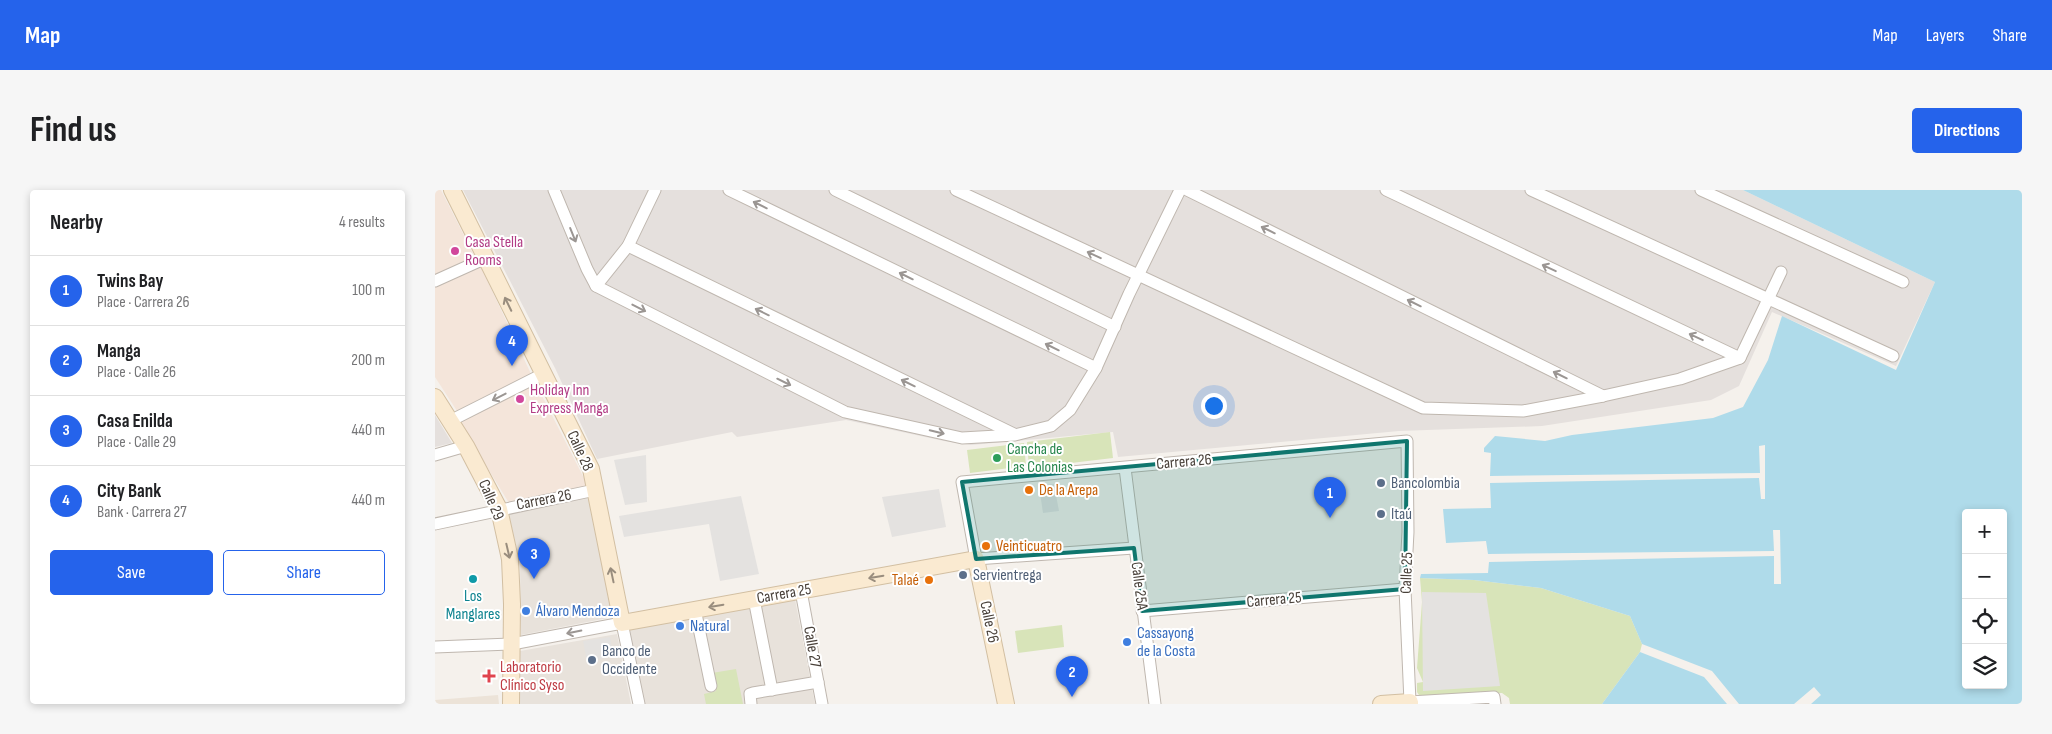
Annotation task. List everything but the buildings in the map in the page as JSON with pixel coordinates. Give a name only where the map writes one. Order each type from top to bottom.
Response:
[{"type":"main road","name":"Calle 28","points":[[451,190],[591,468],[622,623]]},
{"type":"main road","name":"Calle 29","points":[[435,398],[466,446],[499,509],[510,559],[511,704]]},
{"type":"main road","name":"Carrera 25","points":[[622,623],[976,559]]},
{"type":"main road","name":"Calle 26","points":[[976,559],[1006,704]]},
{"type":"main road","points":[[1381,704],[1410,703]]},
{"type":"street","points":[[554,190],[596,286],[845,412],[962,438],[1015,435],[1051,426],[1070,410],[1096,368],[1180,190]]},
{"type":"street","points":[[596,286],[628,246],[655,190]]},
{"type":"street","points":[[729,190],[1096,368]]},
{"type":"street","points":[[835,190],[1115,327]]},
{"type":"street","points":[[956,190],[1423,408],[1523,411],[1680,379],[1740,358],[1781,272]]},
{"type":"street","points":[[1187,190],[1603,396]]},
{"type":"street","points":[[1386,190],[1740,358]]},
{"type":"street","points":[[1531,190],[1893,356]]},
{"type":"street","points":[[1701,190],[1903,282]]},
{"type":"street","points":[[628,246],[1015,435]]},
{"type":"street","points":[[435,282],[486,258]]},
{"type":"street","points":[[450,422],[543,374]]},
{"type":"street","name":"Carrera 26","points":[[962,482],[1407,441]]},
{"type":"street","name":"Calle 25","points":[[1407,441],[1408,532],[1405,589],[1410,703]]},
{"type":"street","points":[[435,455],[466,446]]},
{"type":"street","name":"Calle 25A","points":[[1125,468],[1155,704]]},
{"type":"street","name":"Calle 26","points":[[962,482],[976,559]]},
{"type":"street","name":"Carrera 26","points":[[435,524],[595,490]]},
{"type":"street","name":"Carrera 25","points":[[976,559],[1134,548]]},
{"type":"street","name":"Carrera 25","points":[[1142,611],[1405,589]]},
{"type":"street","name":"Calle 27","points":[[801,591],[822,704]]},
{"type":"street","points":[[754,599],[772,690]]},
{"type":"street","points":[[695,610],[711,686]]},
{"type":"street","name":"Carrera 25","points":[[435,647],[512,644],[622,623]]},
{"type":"street","name":"Calle 28","points":[[622,623],[639,704]]},
{"type":"street","points":[[751,704],[750,694],[818,682]]},
{"type":"street","points":[[1410,703],[1495,701]]},
{"type":"highlighted area","points":[[1407,441],[1405,589],[1142,611],[1134,548],[976,559],[962,482]]},
{"type":"shaded area","points":[[435,190],[441,190],[475,257],[435,275]]},
{"type":"shaded area","points":[[463,190],[1743,190],[1935,282],[1896,366],[1772,312],[1739,386],[1711,400],[1542,426],[1399,431],[1118,457],[1113,432],[971,445],[846,420],[737,437],[732,432],[597,459],[555,368]]},
{"type":"shaded area","points":[[480,265],[531,374],[457,411],[435,377],[435,287]]},
{"type":"shaded area","points":[[535,382],[588,486],[509,503],[458,420]]},
{"type":"shaded area","points":[[435,415],[452,443],[435,447]]},
{"type":"shaded area","points":[[646,455],[647,502],[625,505],[614,460]]},
{"type":"shaded area","points":[[1054,484],[1059,511],[1043,513],[1039,486]]},
{"type":"shaded area","points":[[939,489],[946,527],[892,537],[882,497]]},
{"type":"shaded area","points":[[588,495],[613,617],[521,635],[520,565],[509,514]]},
{"type":"shaded area","points":[[741,496],[759,574],[720,581],[709,524],[624,537],[619,516]]},
{"type":"shaded area","points":[[1422,592],[1486,593],[1500,686],[1423,691]]},
{"type":"shaded area","points":[[795,599],[815,704],[644,704],[629,630]]},
{"type":"shaded area","points":[[617,634],[631,704],[519,704],[520,651]]},
{"type":"shaded area","points":[[610,637],[614,656],[587,662],[583,641]]},
{"type":"shaded area","points":[[498,695],[499,704],[435,704],[435,700]]},
{"type":"green space","points":[[1110,432],[1113,458],[1029,468],[1027,442]]},
{"type":"green space","name":"Cancha de Las Colonias","points":[[1024,443],[1026,466],[970,473],[967,450]]},
{"type":"green space","points":[[1420,578],[1474,580],[1541,588],[1630,616],[1642,644],[1640,652],[1602,704],[1510,704],[1509,698],[1502,693],[1421,698],[1417,692],[1417,683],[1423,682],[1417,668],[1422,602]]},
{"type":"green space","points":[[1062,625],[1064,647],[1018,653],[1015,631]]},
{"type":"green space","points":[[736,669],[743,704],[706,704],[704,694],[716,691],[712,673]]},
{"type":"water","points":[[1743,190],[2022,190],[2022,704],[1811,704],[1821,695],[1814,687],[1794,704],[1739,704],[1712,671],[1642,644],[1630,616],[1541,588],[1474,580],[1420,578],[1421,574],[1488,573],[1489,562],[1774,556],[1774,584],[1781,584],[1780,530],[1773,530],[1774,551],[1488,554],[1486,541],[1446,543],[1443,509],[1491,508],[1490,483],[1759,478],[1761,499],[1765,499],[1765,445],[1759,446],[1760,473],[1490,476],[1491,453],[1484,452],[1484,448],[1495,436],[1545,441],[1572,435],[1713,418],[1743,407],[1768,360],[1782,316],[1896,370],[1935,282]]},
{"type":"water","points":[[1640,652],[1704,677],[1727,704],[1602,704]]},
{"type":"place","name":"Casa Stella Rooms","points":[[455,251]]},
{"type":"place","name":"City Bank","points":[[512,366]]},
{"type":"place","name":"Holiday Inn Express Manga","points":[[520,399]]},
{"type":"place","name":"Cancha de Las Colonias","points":[[997,458]]},
{"type":"place","name":"Bancolombia","points":[[1381,483]]},
{"type":"place","name":"De la Arepa","points":[[1029,490]]},
{"type":"place","name":"Itaú","points":[[1381,514]]},
{"type":"place","name":"Twins Bay","points":[[1330,518]]},
{"type":"place","name":"Veinticuatro","points":[[986,546]]},
{"type":"place","name":"Servientrega","points":[[963,575]]},
{"type":"place","name":"Los Manglares","points":[[473,579]]},
{"type":"place","name":"Casa Enilda","points":[[534,579]]},
{"type":"place","name":"Talaé","points":[[929,580]]},
{"type":"place","name":"Álvaro Mendoza","points":[[526,611]]},
{"type":"place","name":"Natural","points":[[680,626]]},
{"type":"place","name":"Cassayong de la Costa","points":[[1127,642]]},
{"type":"place","name":"Banco de Occidente","points":[[592,660]]},
{"type":"place","name":"Laboratorio Clínico Syso","points":[[489,676]]},
{"type":"place","name":"Manga","points":[[1072,697]]}]
